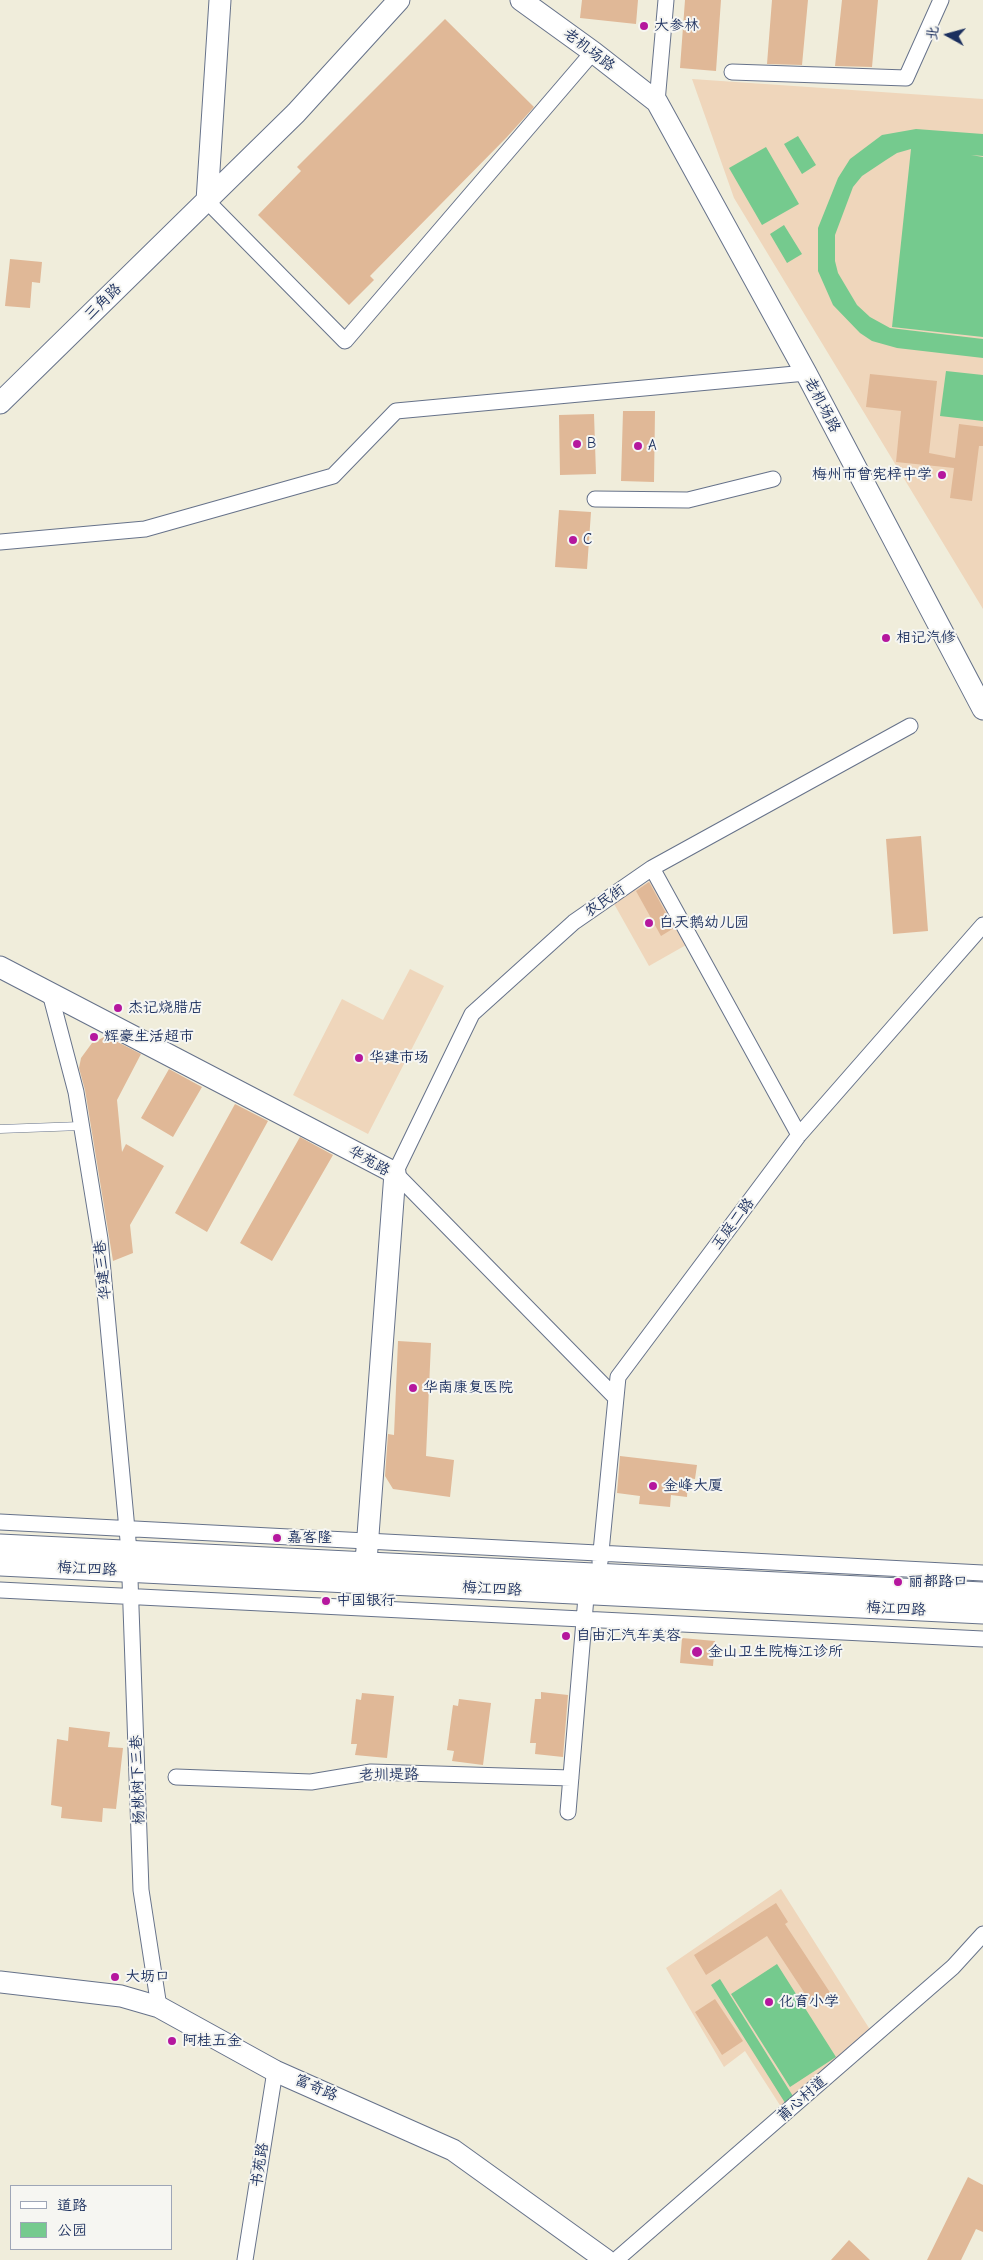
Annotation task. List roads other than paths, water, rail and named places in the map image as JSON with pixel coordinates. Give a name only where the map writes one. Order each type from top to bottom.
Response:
[{"type":"street","points":[[220,0],[207,201],[345,341],[593,52]]},
{"type":"street","name":"三角路","points":[[0,403],[296,113],[399,0]]},
{"type":"street","name":"老机场路","points":[[520,0],[593,52],[657,102],[806,373],[983,709]]},
{"type":"street","points":[[657,102],[666,0]]},
{"type":"street","points":[[732,72],[906,78],[941,0]]},
{"type":"street","points":[[0,542],[145,529],[333,476],[396,411],[806,373]]},
{"type":"street","points":[[595,499],[688,500],[773,478]]},
{"type":"street","name":"农民街","points":[[395,1173],[472,1014],[574,922],[652,868],[910,726]]},
{"type":"street","points":[[652,868],[799,1135]]},
{"type":"street","name":"玉庭二路","points":[[568,1812],[593,1574],[618,1378],[799,1135],[983,925]]},
{"type":"street","name":"华苑路","points":[[0,967],[395,1173],[366,1562]]},
{"type":"street","name":"华建三巷","points":[[50,993],[76,1092],[100,1240],[129,1551]]},
{"type":"street","points":[[395,1173],[616,1398]]},
{"type":"street","points":[[0,1522],[983,1573]]},
{"type":"street","name":"梅江四路","points":[[0,1545],[983,1593]]},
{"type":"street","name":"杨桃树下三巷","points":[[129,1551],[141,1890],[159,2007]]},
{"type":"street","name":"梅江四路","points":[[0,1565],[983,1614]]},
{"type":"street","points":[[0,1590],[983,1639]]},
{"type":"street","name":"老圳堤路","points":[[176,1777],[311,1782],[371,1772],[571,1778]]},
{"type":"street","name":"莆心村道","points":[[616,2260],[953,1967],[983,1934]]},
{"type":"street","name":"富奇路","points":[[0,1982],[120,1996],[159,2007],[275,2071],[454,2150],[606,2260]]},
{"type":"street","name":"书苑路","points":[[245,2260],[275,2071]]},
{"type":"lane","points":[[0,1129],[81,1126]]},
{"type":"place","name":"大参林","points":[[644,26]]},
{"type":"place","name":"B","points":[[577,444]]},
{"type":"place","name":"A","points":[[638,446]]},
{"type":"place","name":"梅州市曾宪梓中学","points":[[942,475]]},
{"type":"place","name":"C","points":[[573,540]]},
{"type":"place","name":"相记汽修","points":[[886,638]]},
{"type":"place","name":"白天鹅幼儿园","points":[[649,923]]},
{"type":"place","name":"杰记烧腊店","points":[[118,1008]]},
{"type":"place","name":"辉豪生活超市","points":[[94,1037]]},
{"type":"place","name":"华建市场","points":[[359,1058]]},
{"type":"place","name":"华南康复医院","points":[[413,1388]]},
{"type":"place","name":"金峰大厦","points":[[653,1486]]},
{"type":"place","name":"嘉客隆","points":[[277,1538]]},
{"type":"place","name":"丽都路口","points":[[898,1582]]},
{"type":"place","name":"中国银行","points":[[326,1601]]},
{"type":"place","name":"自由汇汽车美容","points":[[566,1636]]},
{"type":"place","name":"金山卫生院梅江诊所","points":[[697,1652]]},
{"type":"place","name":"大坜口","points":[[115,1977]]},
{"type":"place","name":"化育小学","points":[[769,2002]]},
{"type":"place","name":"阿桂五金","points":[[172,2041]]}]
